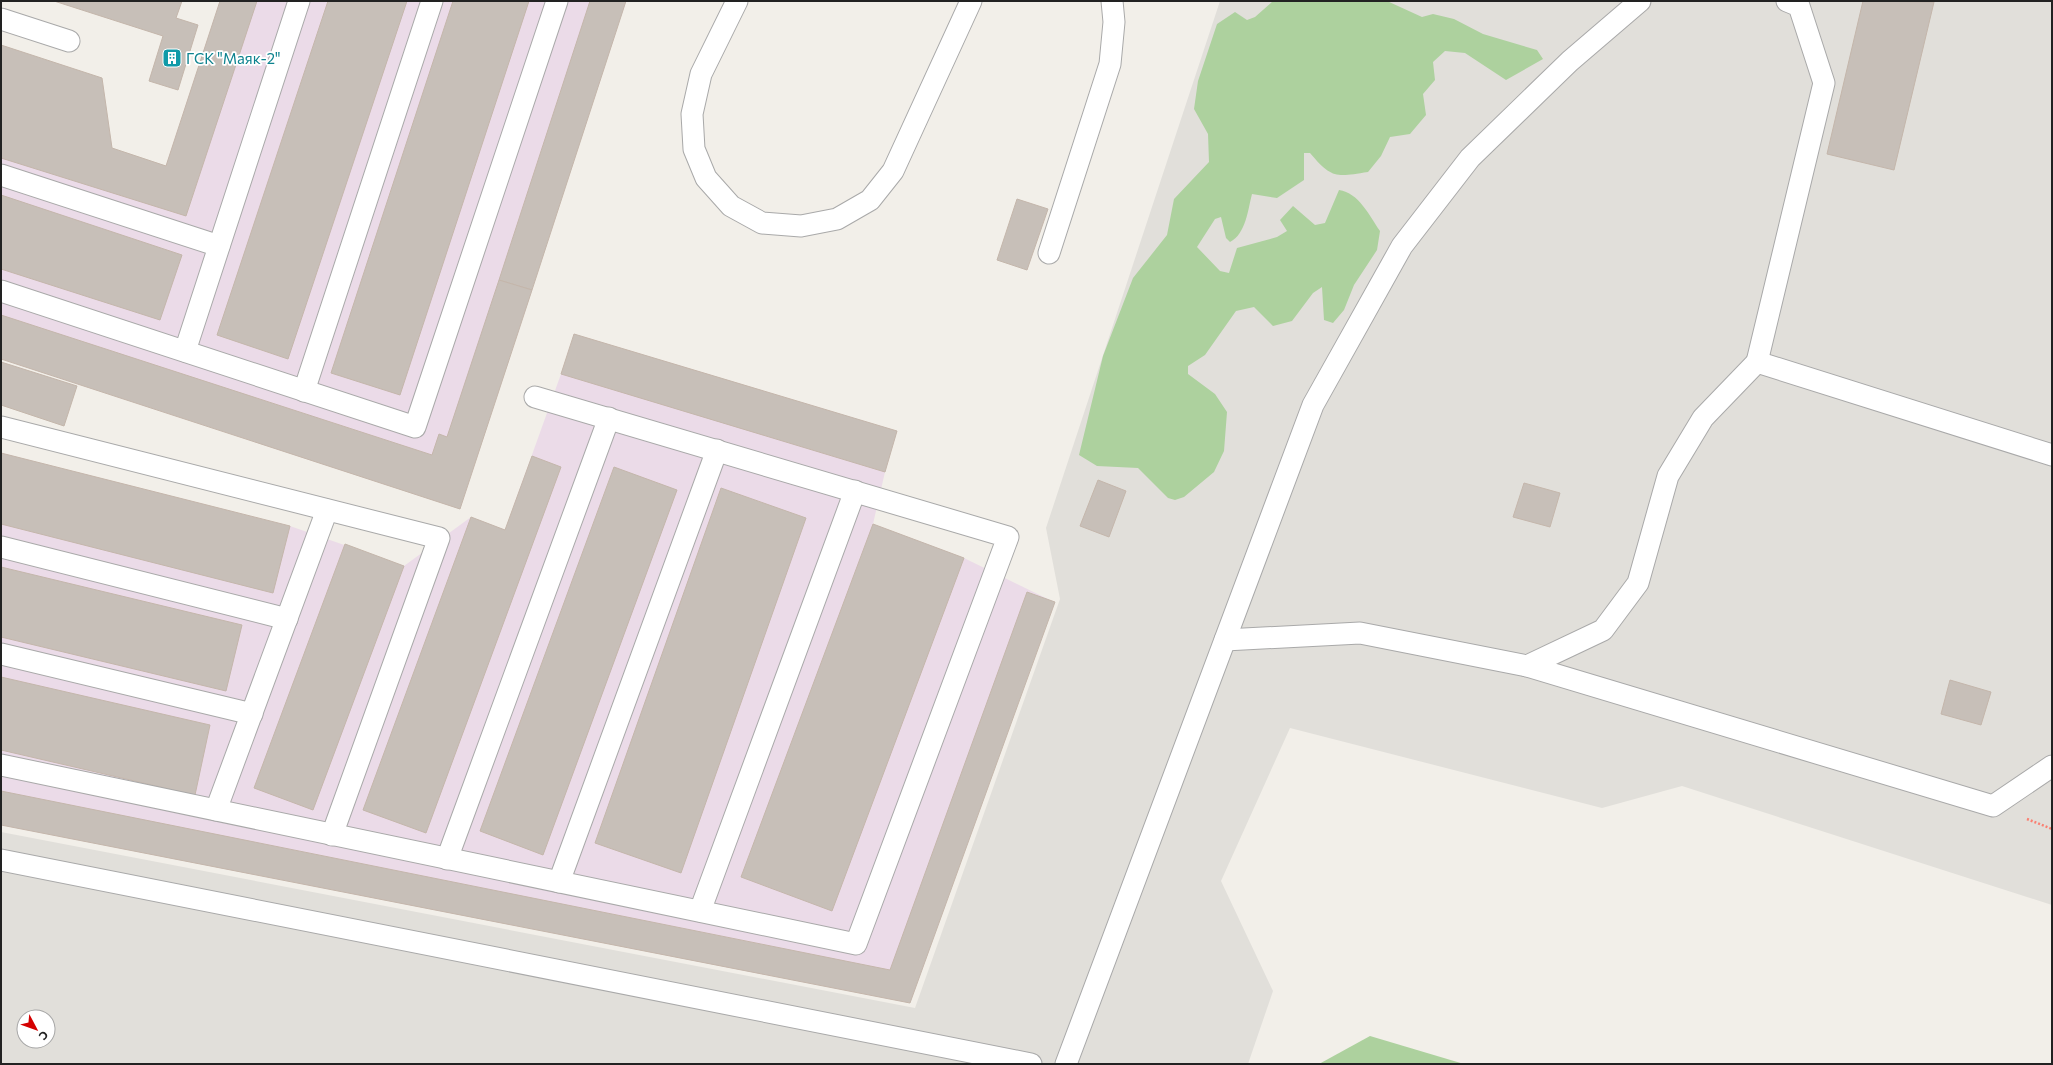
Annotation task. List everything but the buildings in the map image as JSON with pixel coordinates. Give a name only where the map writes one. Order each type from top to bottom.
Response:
[{"type":"lane","points":[[185,351],[299,1]]},
{"type":"lane","points":[[304,391],[432,1]]},
{"type":"lane","points":[[1,291],[415,427],[557,1]]},
{"type":"lane","points":[[738,1],[701,74],[692,114],[694,149],[706,178],[730,206],[762,223],[801,226],[837,219],[870,200],[893,171],[971,1]]},
{"type":"lane","points":[[1049,253],[1110,64],[1114,22],[1112,1]]},
{"type":"lane","points":[[1066,1064],[1313,405],[1402,246],[1470,158],[1570,61],[1640,1]]},
{"type":"lane","points":[[1527,666],[1603,630],[1638,584],[1668,476],[1702,418],[1757,362],[1824,83],[1799,6],[1787,1]]},
{"type":"lane","points":[[1,19],[69,41]]},
{"type":"lane","points":[[1,175],[219,246]]},
{"type":"lane","points":[[1757,362],[2052,455]]},
{"type":"lane","points":[[1,765],[856,944],[1008,537],[535,397]]},
{"type":"lane","points":[[447,859],[608,418]]},
{"type":"lane","points":[[1,427],[439,538],[332,835]]},
{"type":"lane","points":[[559,882],[717,450]]},
{"type":"lane","points":[[700,911],[855,492]]},
{"type":"lane","points":[[216,810],[327,510]]},
{"type":"lane","points":[[1,547],[287,619]]},
{"type":"lane","points":[[1225,640],[1360,633],[1527,666],[1993,806],[2052,766]]},
{"type":"lane","points":[[1,654],[252,714]]},
{"type":"lane","points":[[1,860],[1031,1064]]},
{"type":"shaded area","points":[[220,1],[626,1],[460,509],[1,359],[1,113],[166,166]]},
{"type":"shaded area","points":[[1220,1],[2052,1],[2052,905],[1682,786],[1602,808],[1290,728],[1221,881],[1273,991],[1248,1064],[1,1064],[1,832],[915,1008],[1060,599],[1046,528]]},
{"type":"shaded area","points":[[574,334],[897,431],[885,472],[873,524],[964,558],[1054,602],[910,1003],[1,825],[1,453],[290,526],[404,566],[471,517],[505,530]]},
{"type":"green space","points":[[1273,1],[1387,1],[1422,17],[1433,14],[1454,19],[1483,34],[1537,50],[1543,59],[1506,80],[1465,53],[1445,51],[1433,62],[1435,80],[1423,94],[1426,115],[1410,134],[1390,137],[1381,156],[1368,172],[1349,175],[1335,174],[1324,168],[1310,153],[1304,153],[1304,180],[1277,198],[1252,194],[1246,221],[1240,233],[1230,242],[1226,238],[1221,217],[1215,219],[1197,247],[1220,271],[1229,273],[1237,248],[1277,237],[1287,231],[1280,220],[1293,206],[1315,225],[1325,223],[1339,190],[1352,195],[1358,200],[1380,231],[1377,250],[1354,285],[1344,310],[1333,323],[1324,320],[1322,287],[1313,293],[1292,321],[1273,326],[1254,307],[1236,311],[1205,355],[1188,366],[1188,374],[1215,394],[1227,412],[1224,451],[1214,472],[1184,497],[1175,500],[1168,498],[1138,468],[1097,466],[1079,455],[1103,356],[1133,278],[1167,235],[1174,199],[1209,162],[1208,134],[1194,109],[1198,81],[1217,24],[1235,12],[1247,20],[1255,17]]},
{"type":"green space","points":[[1370,1036],[1464,1064],[1319,1064]]},
{"type":"place","name":"ГСК \"Маяк-2\"","points":[[172,58]]}]
